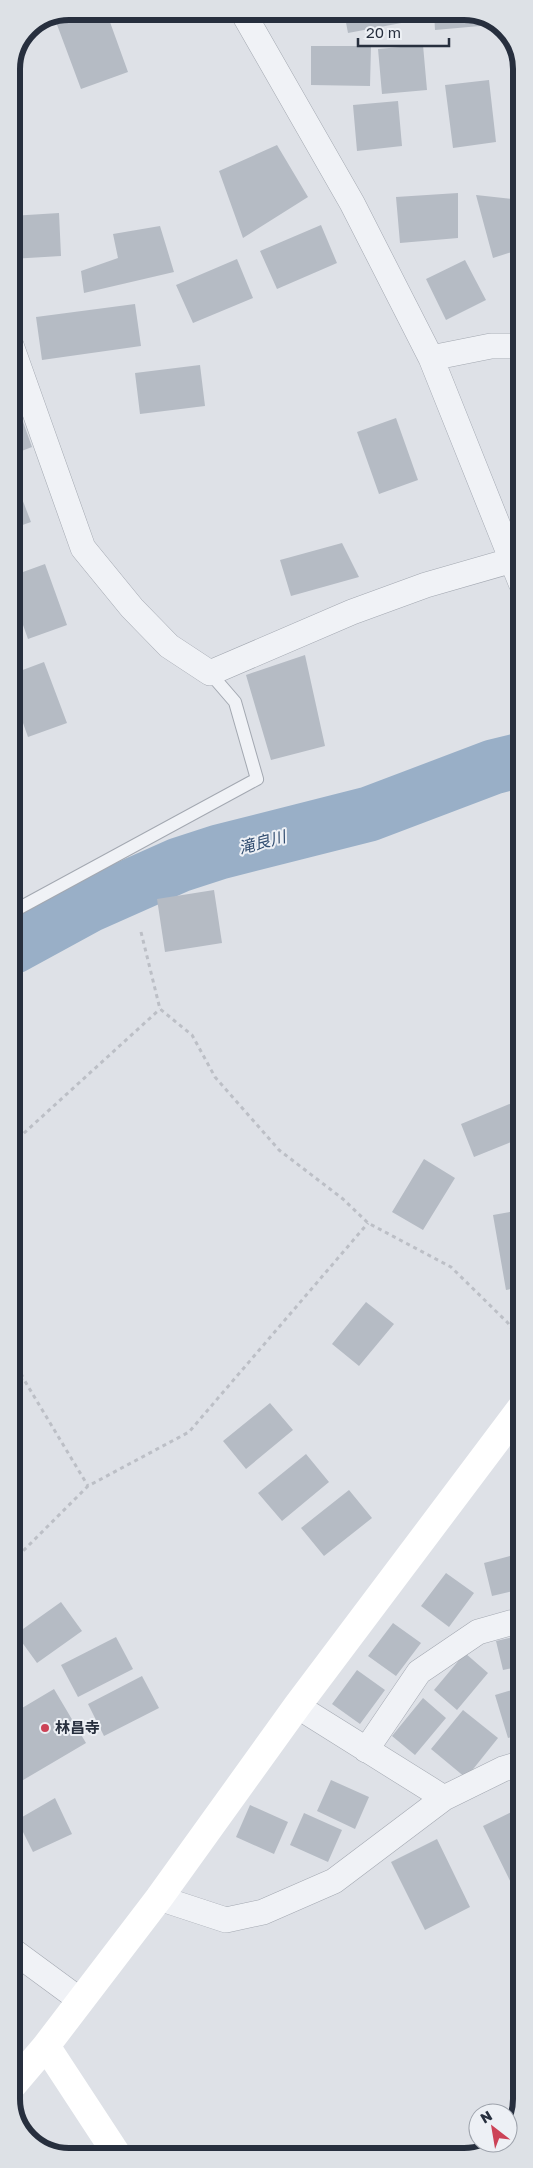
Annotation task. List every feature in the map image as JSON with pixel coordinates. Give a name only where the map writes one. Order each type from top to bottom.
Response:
[{"type":"street","points":[[247,20],[352,203],[431,358],[513,562]]},
{"type":"street","points":[[431,358],[491,346],[513,346]]},
{"type":"street","points":[[20,370],[83,548],[132,608],[169,646],[210,672],[352,612],[426,585],[513,573]]},
{"type":"street","points":[[20,2077],[46,2046],[159,1898],[297,1706],[513,1419]]},
{"type":"street","points":[[366,1750],[420,1672],[478,1632],[513,1622]]},
{"type":"street","points":[[297,1706],[444,1798]]},
{"type":"street","points":[[159,1898],[226,1920],[263,1912],[334,1881],[444,1798],[513,1766]]},
{"type":"street","points":[[20,1956],[80,2000]]},
{"type":"street","points":[[46,2046],[113,2148]]},
{"type":"lane","points":[[20,908],[257,779],[235,702],[210,672]]},
{"type":"path","points":[[141,932],[160,1010],[192,1035],[215,1077],[279,1150],[343,1199],[368,1223],[451,1267],[508,1323],[513,1331]]},
{"type":"path","points":[[20,1137],[160,1010]]},
{"type":"path","points":[[20,1554],[88,1486],[189,1432],[368,1223]]},
{"type":"path","points":[[20,1371],[88,1486]]},
{"type":"building","points":[[69,20],[109,20],[128,72],[81,89],[56,22]]},
{"type":"building","points":[[346,20],[412,21],[348,33]]},
{"type":"building","points":[[434,20],[467,20],[480,23],[480,26],[435,30]]},
{"type":"building","points":[[423,45],[427,90],[382,94],[378,49]]},
{"type":"building","points":[[311,46],[371,46],[370,86],[311,85]]},
{"type":"building","points":[[489,80],[496,142],[453,148],[445,85]]},
{"type":"building","points":[[398,101],[402,146],[357,151],[353,105]]},
{"type":"building","points":[[277,145],[308,197],[243,238],[219,171]]},
{"type":"building","points":[[458,193],[458,238],[400,243],[396,197]]},
{"type":"building","points":[[476,195],[513,199],[513,252],[493,258]]},
{"type":"building","points":[[59,213],[61,256],[20,258],[20,215]]},
{"type":"building","points":[[321,225],[337,263],[277,289],[260,251]]},
{"type":"building","points":[[160,226],[174,272],[84,293],[81,271],[118,258],[113,234]]},
{"type":"building","points":[[237,259],[253,298],[193,323],[176,285]]},
{"type":"building","points":[[465,260],[486,300],[446,320],[426,279]]},
{"type":"building","points":[[135,304],[141,346],[42,360],[36,317]]},
{"type":"building","points":[[200,365],[205,406],[140,414],[135,373]]},
{"type":"building","points":[[20,413],[32,447],[20,452]]},
{"type":"building","points":[[396,418],[418,480],[379,494],[357,432]]},
{"type":"building","points":[[20,493],[31,522],[20,526]]},
{"type":"building","points":[[342,543],[359,577],[291,596],[280,560]]},
{"type":"building","points":[[45,564],[67,625],[28,639],[20,616],[20,573]]},
{"type":"building","points":[[305,655],[325,746],[271,760],[246,675]]},
{"type":"building","points":[[44,662],[67,723],[28,737],[20,714],[20,671]]},
{"type":"building","points":[[214,890],[222,943],[165,952],[157,899]]},
{"type":"building","points":[[512,1103],[513,1141],[474,1157],[461,1124]]},
{"type":"building","points":[[424,1159],[455,1178],[423,1230],[392,1212]]},
{"type":"building","points":[[513,1211],[513,1289],[506,1290],[493,1215]]},
{"type":"building","points":[[366,1302],[394,1324],[359,1366],[332,1344]]},
{"type":"building","points":[[270,1403],[293,1430],[246,1469],[223,1441]]},
{"type":"building","points":[[306,1454],[329,1482],[282,1521],[258,1493]]},
{"type":"building","points":[[349,1490],[372,1518],[324,1556],[301,1528]]},
{"type":"building","points":[[513,1555],[513,1591],[492,1596],[484,1563]]},
{"type":"building","points":[[446,1573],[474,1593],[449,1627],[421,1606]]},
{"type":"building","points":[[61,1602],[82,1631],[37,1663],[20,1640],[20,1631]]},
{"type":"building","points":[[393,1623],[421,1643],[396,1676],[368,1656]]},
{"type":"building","points":[[116,1637],[133,1669],[78,1697],[61,1665]]},
{"type":"building","points":[[513,1637],[513,1668],[503,1670],[496,1641]]},
{"type":"building","points":[[465,1653],[488,1673],[457,1710],[434,1690]]},
{"type":"building","points":[[357,1670],[385,1690],[360,1724],[332,1704]]},
{"type":"building","points":[[142,1676],[159,1708],[104,1736],[88,1704]]},
{"type":"building","name":"林昌寺","points":[[54,1689],[86,1743],[20,1782],[20,1709]]},
{"type":"building","points":[[513,1690],[513,1737],[508,1738],[495,1695]]},
{"type":"building","points":[[423,1698],[446,1718],[415,1755],[392,1736]]},
{"type":"building","points":[[463,1710],[498,1738],[466,1778],[431,1749]]},
{"type":"building","points":[[331,1780],[369,1797],[355,1829],[317,1811]]},
{"type":"building","points":[[55,1798],[72,1834],[33,1852],[20,1826],[20,1818]]},
{"type":"building","points":[[250,1805],[288,1822],[274,1854],[236,1837]]},
{"type":"building","points":[[513,1811],[513,1887],[483,1826]]},
{"type":"building","points":[[304,1813],[342,1830],[328,1862],[290,1845]]},
{"type":"building","points":[[437,1839],[470,1907],[425,1930],[391,1862]]},
{"type":"waterway","name":"滝良川","points":[[20,943],[89,905],[179,865],[219,852],[369,814],[493,767],[513,762]]},
{"type":"place","name":"林昌寺","points":[[45,1728]]}]
